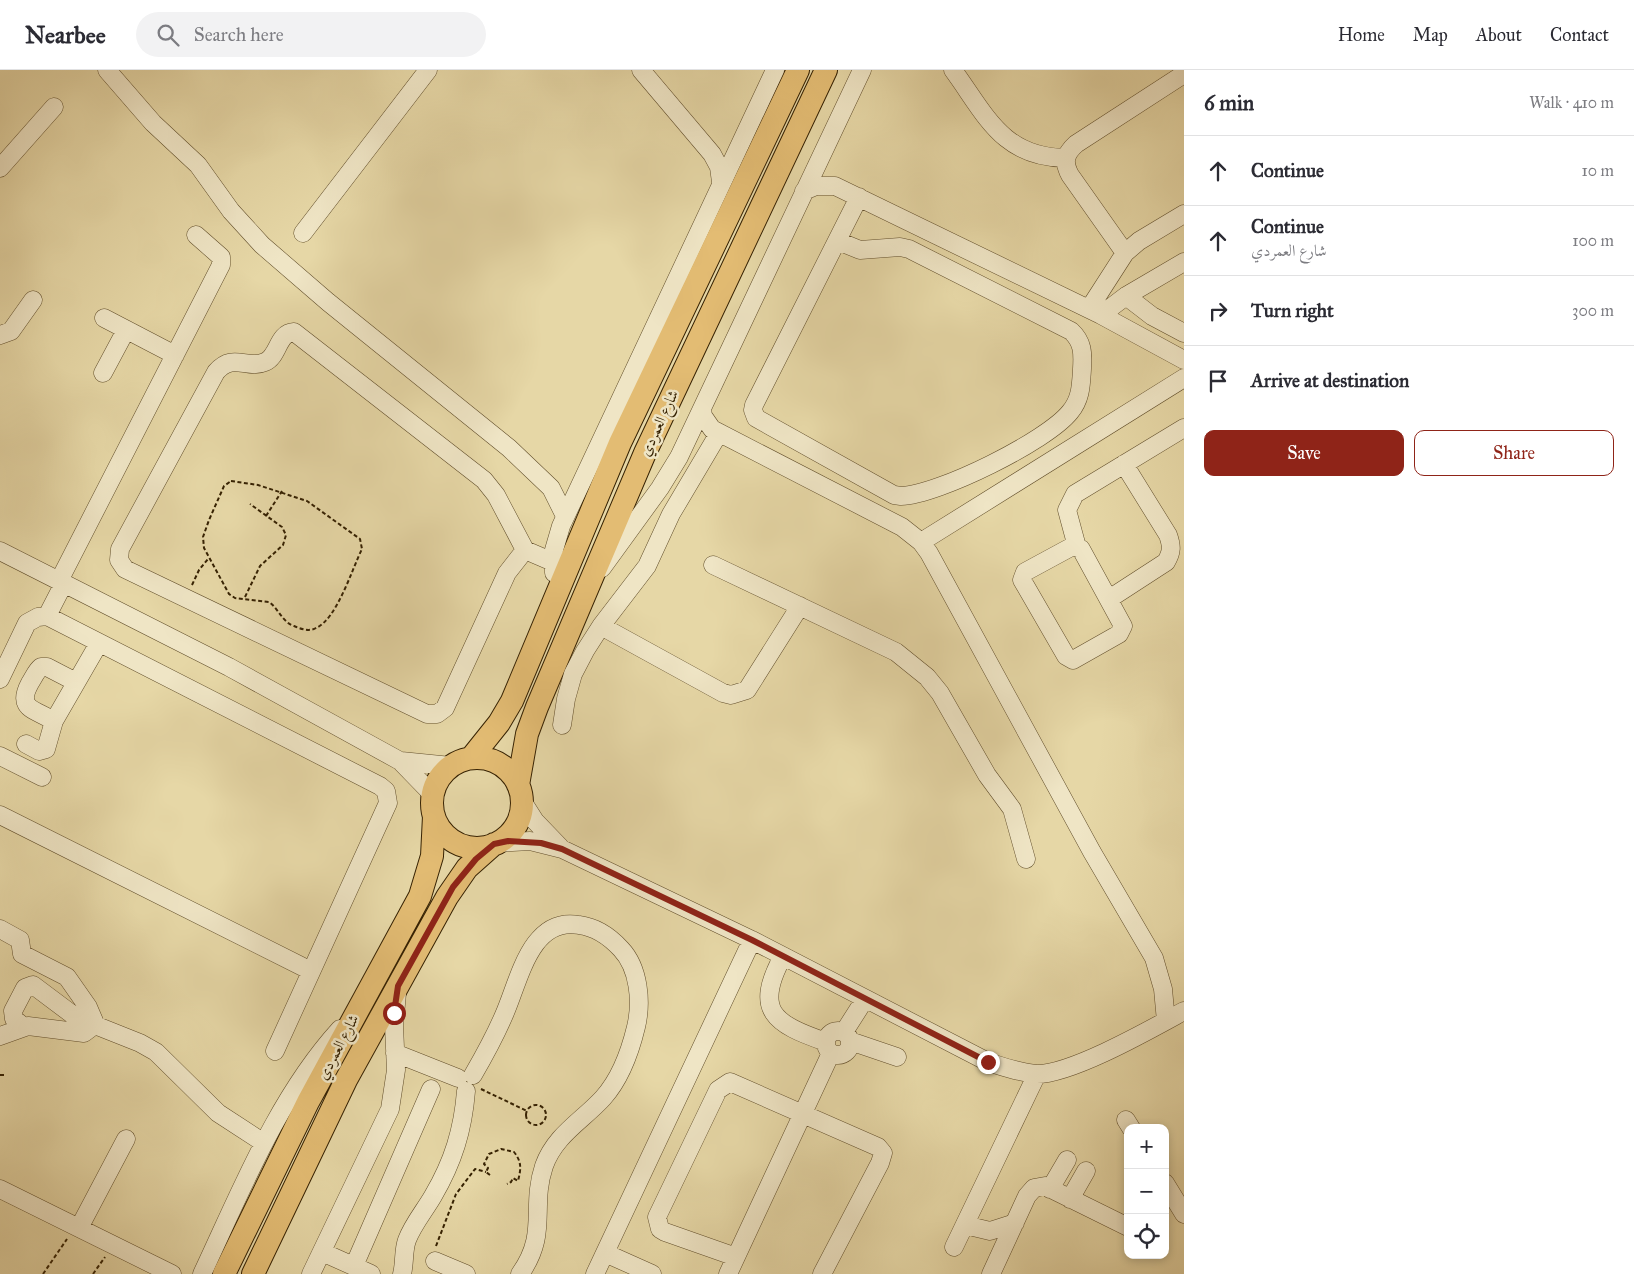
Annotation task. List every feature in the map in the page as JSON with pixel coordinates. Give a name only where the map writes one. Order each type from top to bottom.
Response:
[{"type":"main road","name":"شارع العمردي","points":[[461,762],[499,723],[512,701],[620,444],[798,70]]},
{"type":"main road","name":"شارع العمردي","points":[[520,792],[527,734],[587,586],[645,453],[826,70]]},
{"type":"main road","points":[[487,759],[502,766],[520,792],[516,824],[496,843],[476,848],[458,843],[443,832],[433,805],[439,778],[461,762],[487,759]]},
{"type":"main road","name":"شارع العمردي","points":[[224,1274],[278,1161],[355,1014],[420,896],[432,856],[433,805]]},
{"type":"main road","name":"شارع العمردي","points":[[253,1274],[346,1080],[453,887],[476,859],[496,843]]},
{"type":"street","points":[[107,70],[153,123],[198,165],[231,211],[278,260],[509,448],[551,488],[565,516]]},
{"type":"street","points":[[303,233],[428,70]]},
{"type":"street","points":[[641,70],[708,148],[719,167],[721,182]]},
{"type":"street","points":[[558,595],[553,562],[557,538],[565,516],[775,70]]},
{"type":"street","points":[[587,586],[660,488],[687,440],[862,70]]},
{"type":"street","points":[[953,70],[1000,134],[1014,145],[1030,153],[1047,158],[1065,158]]},
{"type":"street","points":[[1125,253],[1070,175],[1066,167],[1065,158],[1069,150],[1076,144],[1184,74]]},
{"type":"street","points":[[0,168],[54,107]]},
{"type":"street","points":[[708,148],[718,151],[728,150],[742,141]]},
{"type":"street","points":[[818,162],[825,175],[835,186],[1095,312],[1184,360]]},
{"type":"street","points":[[804,192],[816,186],[835,186]]},
{"type":"street","points":[[838,241],[868,250],[909,249],[1071,331],[1080,342],[1082,356],[1081,390],[1071,411],[1055,426],[982,470],[908,496],[894,495],[761,422],[754,415],[754,405],[859,197]]},
{"type":"street","points":[[1095,312],[1125,253],[1140,241],[1184,214]]},
{"type":"street","points":[[47,616],[61,582],[222,262],[219,255],[196,235]]},
{"type":"street","points":[[1095,312],[1184,262]]},
{"type":"street","points":[[1126,296],[1152,316],[1184,333]]},
{"type":"street","points":[[0,335],[8,333],[13,328],[33,300]]},
{"type":"street","points":[[104,318],[175,355]]},
{"type":"street","points":[[103,372],[126,330]]},
{"type":"street","points":[[525,550],[507,573],[446,708],[434,715],[427,714],[125,569],[119,560],[120,549],[216,372],[224,365],[234,362],[264,363],[271,358],[284,336],[291,332],[298,333],[484,480],[496,494],[525,550],[553,562]]},
{"type":"street","points":[[921,542],[1184,378]]},
{"type":"street","points":[[702,408],[707,423],[719,433],[902,527],[921,542],[1096,858],[1154,958],[1163,989],[1166,1021]]},
{"type":"street","points":[[1077,547],[1067,510],[1069,501],[1075,494],[1184,428]]},
{"type":"street","points":[[687,440],[702,433],[719,433]]},
{"type":"street","points":[[562,725],[566,699],[573,674],[584,651],[647,566],[671,514],[719,433]]},
{"type":"street","points":[[1109,599],[1158,568],[1166,562],[1171,554],[1172,544],[1168,535],[1124,464]]},
{"type":"street","points":[[551,488],[565,491],[578,487]]},
{"type":"street","points":[[1068,547],[1077,547],[1081,549],[1109,599],[1122,622],[1123,626],[1119,634],[1076,659],[1068,659],[1022,580],[1025,572],[1068,547]]},
{"type":"street","points":[[0,551],[229,667],[400,761],[421,765],[461,762]]},
{"type":"street","points":[[713,565],[896,652],[927,677],[940,693],[987,775],[1012,809],[1026,860]]},
{"type":"street","points":[[601,626],[723,693],[731,695],[747,690],[800,606]]},
{"type":"street","points":[[0,679],[27,622],[38,617],[47,616],[380,786],[386,791],[388,803],[274,1051]]},
{"type":"street","points":[[26,744],[39,751],[44,751],[54,721],[99,643]]},
{"type":"street","points":[[54,721],[28,706],[24,701],[24,694],[37,670],[47,666],[76,682]]},
{"type":"street","points":[[0,756],[42,777]]},
{"type":"street","points":[[400,761],[433,805]]},
{"type":"street","points":[[520,792],[543,831],[562,849]]},
{"type":"street","points":[[0,815],[311,971]]},
{"type":"street","points":[[496,843],[530,841],[562,849],[752,940],[988,1062],[1018,1071],[1037,1074],[1070,1067],[1184,1011]]},
{"type":"street","points":[[402,1274],[405,1246],[410,1233],[442,1180],[454,1154],[462,1127],[468,1083],[495,1035],[530,952],[542,935],[561,925],[586,926],[609,938],[628,957],[634,970],[638,1006],[632,1042],[611,1088],[602,1100],[563,1134],[544,1164],[537,1199],[538,1234],[532,1253],[520,1274]]},
{"type":"street","points":[[0,929],[19,938],[22,954],[67,977],[91,1012],[94,1025]]},
{"type":"street","points":[[595,1274],[752,940]]},
{"type":"street","points":[[783,956],[771,979],[769,990],[773,1011],[788,1028],[829,1048]]},
{"type":"street","points":[[24,1027],[14,1019],[12,1014],[25,988],[30,984],[36,986],[72,1015],[156,1052],[218,1113],[264,1143]]},
{"type":"street","points":[[311,1274],[388,1115],[395,1083],[394,1026],[398,986]]},
{"type":"street","points":[[847,1036],[865,999]]},
{"type":"street","points":[[202,1274],[264,1143],[322,1050],[355,1014]]},
{"type":"street","points":[[0,1036],[24,1027],[79,1034],[88,1032],[94,1025]]},
{"type":"street","points":[[728,1274],[804,1113],[829,1048],[832,1032],[847,1036],[897,1057]]},
{"type":"street","points":[[395,1053],[468,1083]]},
{"type":"street","points":[[954,1247],[1037,1074]]},
{"type":"street","points":[[736,1257],[665,1232],[658,1223],[659,1211],[721,1086],[735,1083],[878,1147],[882,1152],[882,1160],[822,1274]]},
{"type":"street","points":[[354,1266],[431,1088]]},
{"type":"street","points":[[77,1227],[126,1139]]},
{"type":"street","points":[[1050,1189],[1067,1160]]},
{"type":"street","points":[[1070,1199],[1086,1171]]},
{"type":"street","points":[[991,1274],[1030,1191],[1040,1186],[1124,1225]]},
{"type":"street","points":[[0,1189],[172,1274]]},
{"type":"street","points":[[1169,1190],[1184,1214]]},
{"type":"street","points":[[965,1225],[990,1231],[1015,1224]]},
{"type":"street","points":[[322,1252],[371,1274]]},
{"type":"street","points":[[605,1253],[638,1271]]},
{"type":"street","points":[[435,1261],[459,1273]]},
{"type":"path","points":[[241,481],[282,491],[307,501],[360,539],[362,548],[332,613],[314,629],[304,630],[289,624],[266,600],[229,594],[209,559],[203,542],[204,532],[226,484],[241,481]]},
{"type":"path","points":[[266,516],[282,491]]},
{"type":"path","points":[[245,598],[260,566],[280,549],[286,540],[282,527],[250,504]]},
{"type":"path","points":[[186,598],[199,570],[209,559]]},
{"type":"path","points":[[0,1074],[4,1075]]},
{"type":"path","points":[[468,1083],[526,1111]]},
{"type":"path","points":[[539,1105],[544,1108],[545,1118],[542,1122],[532,1124],[526,1116],[526,1111],[529,1107],[539,1105]]},
{"type":"path","points":[[486,1172],[488,1168],[484,1164],[489,1154],[501,1149],[514,1152],[521,1164],[521,1170],[518,1181],[513,1178],[506,1184]]},
{"type":"path","points":[[435,1261],[435,1250],[456,1194],[475,1169],[490,1174]]},
{"type":"path","points":[[42,1274],[77,1227]]},
{"type":"path","points":[[94,1274],[113,1245]]},
{"type":"route","points":[[394,1013],[398,986],[460,877],[476,859],[494,844],[520,840],[562,849],[752,940],[988,1062]]}]
